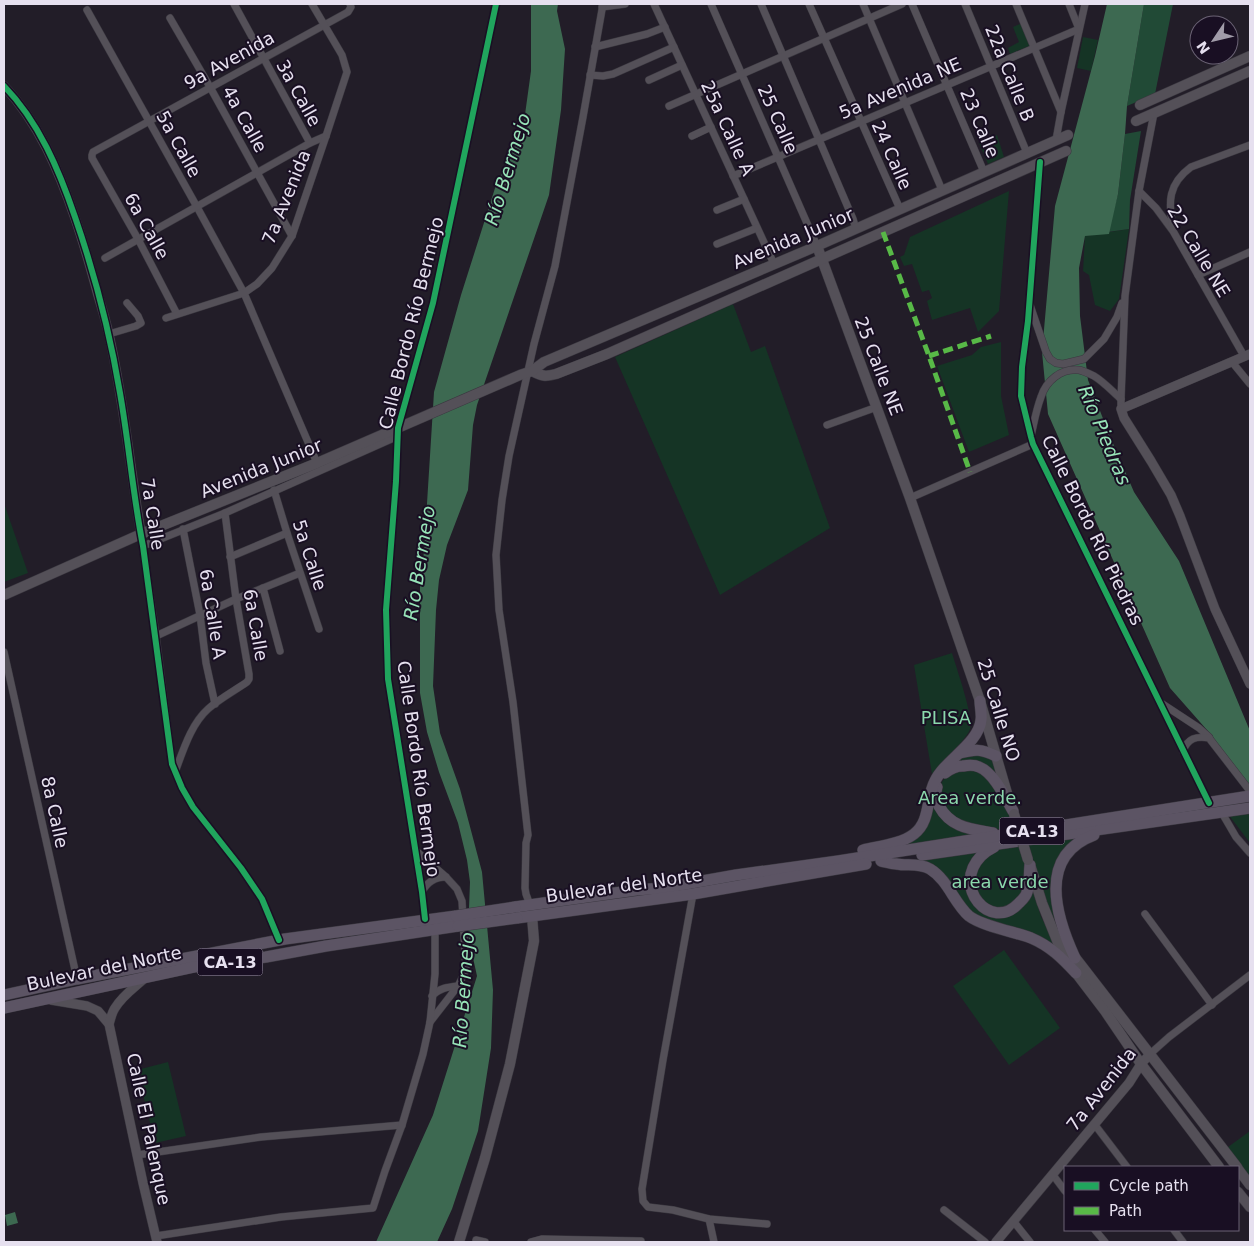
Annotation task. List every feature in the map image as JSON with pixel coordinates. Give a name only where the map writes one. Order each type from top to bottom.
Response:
[{"type":"highway","points":[[838,861],[861,850],[903,840],[922,826],[935,780],[946,765],[960,753],[977,732],[981,721],[980,701]]},
{"type":"highway","points":[[960,753],[975,749],[996,756]]},
{"type":"highway","points":[[1005,835],[975,830],[952,822],[944,816],[937,803],[936,790],[940,780],[947,771],[955,766],[968,765],[979,767],[990,775],[999,786],[1013,813]]},
{"type":"highway","name":"Bulevar del Norte","points":[[531,910],[636,890],[663,888],[736,875],[838,861],[1250,796]]},
{"type":"highway","name":"Bulevar del Norte","points":[[4,995],[279,940],[425,920],[457,921],[531,910],[693,894],[882,861],[1250,808]]},
{"type":"highway","points":[[1075,958],[1065,936],[1058,911],[1056,896],[1057,879],[1060,868],[1070,850],[1088,837],[1110,829]]},
{"type":"highway","points":[[996,845],[981,856],[971,870],[970,884],[972,893],[984,908],[994,913],[1005,912],[1015,907],[1027,893],[1029,862]]},
{"type":"highway","points":[[882,861],[897,865],[920,865],[931,870],[942,880],[956,901],[970,917],[979,922],[1031,938],[1047,946],[1061,956],[1076,973]]},
{"type":"highway","name":"Bulevar del Norte","points":[[4,1008],[194,967],[435,929],[457,921]]},
{"type":"main road","points":[[1140,105],[1250,56]]},
{"type":"main road","points":[[1136,121],[1250,71]]},
{"type":"main road","name":"Avenida Junior","points":[[4,595],[141,534],[401,429],[527,373],[544,362],[817,246],[1068,135]]},
{"type":"main road","name":"Avenida Junior","points":[[527,373],[542,376],[556,374],[613,351],[1066,151]]},
{"type":"main road","name":"25 Calle NE","points":[[817,246],[910,498]]},
{"type":"main road","name":"25 Calle NO","points":[[910,498],[980,701],[1013,813],[1042,903],[1054,932]]},
{"type":"main road","points":[[460,1242],[510,1064],[534,941],[531,910]]},
{"type":"main road","points":[[1054,932],[1235,1166]]},
{"type":"main road","points":[[1054,932],[1058,943],[1076,973],[1105,1011],[1141,1064],[1218,1166]]},
{"type":"main road","points":[[1239,1171],[1250,1185]]},
{"type":"main road","points":[[1239,1193],[1249,1204]]},
{"type":"street","name":"3a Calle","points":[[234,4],[310,143]]},
{"type":"street","name":"7a Avenida","points":[[166,318],[244,293],[257,284],[272,268],[292,236],[347,72],[342,55],[312,4]]},
{"type":"street","name":"Calle Bordo Río Bermejo","points":[[425,920],[388,679],[386,610],[401,429],[433,303],[496,4]]},
{"type":"street","points":[[531,910],[525,888],[528,835],[513,702],[499,610],[496,555],[502,500],[510,456],[527,373],[555,266],[603,6],[625,4]]},
{"type":"street","name":"25a Calle A","points":[[654,4],[774,264]]},
{"type":"street","name":"25 Calle","points":[[711,4],[817,246]]},
{"type":"street","points":[[761,4],[856,229]]},
{"type":"street","name":"24 Calle","points":[[810,4],[900,209]]},
{"type":"street","points":[[863,4],[942,190]]},
{"type":"street","points":[[668,106],[902,4]]},
{"type":"street","name":"23 Calle","points":[[912,4],[984,172]]},
{"type":"street","name":"22a Calle B","points":[[966,4],[1027,153]]},
{"type":"street","points":[[1016,4],[1061,112]]},
{"type":"street","points":[[1069,4],[1080,29]]},
{"type":"street","points":[[1056,140],[1085,4]]},
{"type":"street","name":"9a Avenida","points":[[93,152],[348,12],[351,6]]},
{"type":"street","name":"5a Calle","points":[[86,10],[150,121],[244,293],[317,463]]},
{"type":"street","name":"4a Calle","points":[[170,18],[292,236]]},
{"type":"street","points":[[595,47],[647,34],[665,27]]},
{"type":"street","name":"5a Avenida NE","points":[[733,176],[1080,29]]},
{"type":"street","points":[[590,75],[603,76],[613,74],[674,46]]},
{"type":"street","points":[[649,80],[682,65]]},
{"type":"street","name":"7a Calle","points":[[4,86],[13,95],[35,126],[55,166],[82,238],[109,334],[143,546],[172,764],[182,788],[193,807],[241,868],[262,899],[279,940]]},
{"type":"street","points":[[1154,113],[1138,191],[1125,296],[1121,409],[1124,418],[1171,495],[1215,609],[1250,684]]},
{"type":"street","points":[[692,136],[711,127]]},
{"type":"street","points":[[105,258],[310,143],[326,136]]},
{"type":"street","points":[[1173,230],[1170,211],[1171,201],[1174,185],[1183,173],[1191,167],[1250,145]]},
{"type":"street","name":"6a Calle","points":[[93,152],[92,158],[138,239],[177,314]]},
{"type":"street","name":"Calle Bordo Río Piedras","points":[[1040,162],[1021,396],[1032,441],[1208,803]]},
{"type":"street","name":"22 Calle NE","points":[[1138,191],[1156,208],[1173,230],[1247,355]]},
{"type":"street","points":[[717,210],[744,199]]},
{"type":"street","points":[[717,244],[758,228]]},
{"type":"street","points":[[1198,275],[1250,252]]},
{"type":"street","points":[[1029,303],[1042,342],[1050,359],[1056,363],[1063,364],[1084,359],[1104,339],[1117,317],[1125,296]]},
{"type":"street","points":[[109,334],[141,323],[138,316],[127,303]]},
{"type":"street","points":[[1121,409],[1247,355]]},
{"type":"street","points":[[1232,362],[1250,384]]},
{"type":"street","points":[[910,498],[1032,441],[1041,395],[1050,382],[1064,371],[1080,370],[1096,377],[1121,399]]},
{"type":"street","points":[[827,425],[877,407]]},
{"type":"street","points":[[143,546],[225,513],[401,429]]},
{"type":"street","name":"5a Calle","points":[[274,490],[319,629]]},
{"type":"street","name":"6a Calle","points":[[215,704],[249,679],[225,513]]},
{"type":"street","name":"6a Calle A","points":[[183,529],[215,704]]},
{"type":"street","points":[[230,557],[287,533]]},
{"type":"street","points":[[156,636],[236,599],[300,573]]},
{"type":"street","points":[[263,588],[280,651]]},
{"type":"street","name":"8a Calle","points":[[4,652],[77,979]]},
{"type":"street","points":[[1160,703],[1199,728],[1250,791]]},
{"type":"street","points":[[175,772],[185,745],[198,721],[215,704]]},
{"type":"street","points":[[1183,751],[1189,741],[1198,737],[1209,738]]},
{"type":"street","points":[[1224,812],[1236,837],[1250,853]]},
{"type":"street","name":"Calle Bordo Río Bermejo","points":[[415,850],[446,877],[457,889],[462,901],[466,970],[458,986],[430,1022]]},
{"type":"street","points":[[422,892],[432,880],[446,877]]},
{"type":"street","points":[[693,894],[663,1060],[642,1189],[643,1201],[648,1206],[709,1219],[767,1224]]},
{"type":"street","points":[[1145,914],[1212,1005]]},
{"type":"street","points":[[156,1239],[282,1217],[373,1208],[402,1124],[423,1054],[430,1022],[435,974],[435,929]]},
{"type":"street","points":[[435,974],[439,982],[446,987]]},
{"type":"street","name":"7a Avenida","points":[[996,1242],[1129,1084],[1141,1064],[1150,1054],[1160,1044],[1250,975]]},
{"type":"street","points":[[109,1024],[114,1009],[119,1002],[148,977]]},
{"type":"street","points":[[432,997],[438,990],[458,986]]},
{"type":"street","points":[[432,997],[441,1002],[447,1001]]},
{"type":"street","points":[[44,998],[87,1006],[98,1011],[109,1024]]},
{"type":"street","name":"Calle El Palenque","points":[[109,1024],[156,1239]]},
{"type":"street","points":[[137,1155],[261,1137],[402,1124]]},
{"type":"street","points":[[1095,1125],[1126,1166]]},
{"type":"street","points":[[1053,1175],[1063,1188]]},
{"type":"street","points":[[944,1210],[985,1242]]},
{"type":"street","points":[[709,1219],[714,1242]]},
{"type":"street","points":[[1014,1222],[1030,1242]]},
{"type":"street","points":[[1096,1231],[1105,1242]]},
{"type":"street","points":[[1175,1231],[1183,1242]]},
{"type":"street","points":[[476,1240],[485,1242]]},
{"type":"street","points":[[531,1242],[641,1241]]},
{"type":"green space","points":[[1022,23],[1032,45],[1010,54],[1008,48],[1019,42],[1013,27]]},
{"type":"green space","points":[[1083,37],[1098,40],[1091,71],[1077,68]]},
{"type":"green space","points":[[997,135],[1004,157],[988,164],[979,143]]},
{"type":"green space","points":[[1009,191],[999,311],[978,332],[970,308],[932,320],[927,301],[932,298],[929,290],[922,292],[912,264],[904,266],[900,257],[904,255],[910,237]]},
{"type":"green space","points":[[1129,229],[1119,299],[1110,311],[1095,305],[1089,275],[1083,271],[1085,236]]},
{"type":"green space","points":[[733,304],[751,352],[765,346],[830,528],[720,595],[615,357]]},
{"type":"green space","points":[[1001,342],[1001,396],[1009,435],[969,452],[937,366],[972,355],[981,347]]},
{"type":"green space","points":[[4,506],[28,573],[4,582]]},
{"type":"green space","name":"PLISA","points":[[952,653],[961,680],[971,723],[968,733],[959,745],[932,774],[914,665]]},
{"type":"green space","points":[[975,752],[993,757],[1001,785],[992,773],[949,766],[962,755]]},
{"type":"green space","name":"Area verde.","points":[[969,768],[989,778],[1007,806],[1013,828],[986,828],[946,814],[939,793],[940,785],[946,777]]},
{"type":"green space","name":"area verde","points":[[935,805],[981,833],[867,852],[904,842],[929,816]]},
{"type":"green space","points":[[1250,811],[1250,843],[1228,814]]},
{"type":"green space","points":[[1080,838],[1058,862],[1060,933],[1047,904],[1028,845]]},
{"type":"green space","name":"area verde","points":[[1019,846],[1027,871],[1027,883],[1014,905],[995,910],[979,899],[974,881],[981,860],[995,849]]},
{"type":"green space","name":"area verde","points":[[982,851],[969,893],[1007,914],[1032,885],[1041,917],[1049,931],[1055,948],[970,913],[943,877],[905,862]]},
{"type":"green space","points":[[1004,950],[1060,1028],[1009,1065],[953,986]]},
{"type":"green space","points":[[168,1062],[186,1136],[155,1143],[137,1070]]},
{"type":"green space","points":[[1250,1131],[1250,1185],[1239,1170],[1239,1166],[1236,1166],[1224,1150]]},
{"type":"shaded area","points":[[1144,4],[1173,4],[1155,94],[1127,106]]},
{"type":"shaded area","points":[[1141,131],[1130,200],[1129,229],[1108,232],[1118,194],[1125,134]]},
{"type":"water","name":"Río Bermejo","points":[[531,4],[558,4],[557,11],[565,49],[561,110],[549,195],[477,405],[473,425],[468,490],[447,545],[439,580],[433,686],[440,733],[460,789],[482,872],[493,990],[491,1048],[478,1131],[452,1209],[437,1242],[376,1242],[433,1115],[477,976],[468,935],[470,882],[467,860],[458,823],[439,772],[427,732],[420,693],[420,584],[424,551],[434,392],[461,295],[496,185],[523,129],[531,71]]},
{"type":"water","name":"Río Piedras","points":[[1107,4],[1144,4],[1127,106],[1118,194],[1109,234],[1085,236],[1079,268],[1080,316],[1088,380],[1134,492],[1179,561],[1250,731],[1250,786],[1207,730],[1170,688],[1048,414],[1042,352],[1055,206]]},
{"type":"water","points":[[15,1212],[18,1223],[7,1226],[5,1215]]},
{"type":"marked path","points":[[883,232],[970,472]]},
{"type":"marked path","points":[[929,356],[991,336]]},
{"type":"cycle path","points":[[425,919],[388,679],[386,610],[398,428],[433,303],[496,4]]},
{"type":"cycle path","points":[[4,86],[28,115],[55,164],[82,239],[112,348],[143,546],[172,764],[182,788],[193,807],[241,868],[262,899],[279,940]]},
{"type":"cycle path","points":[[1040,162],[1021,396],[1031,437],[1209,803]]}]
